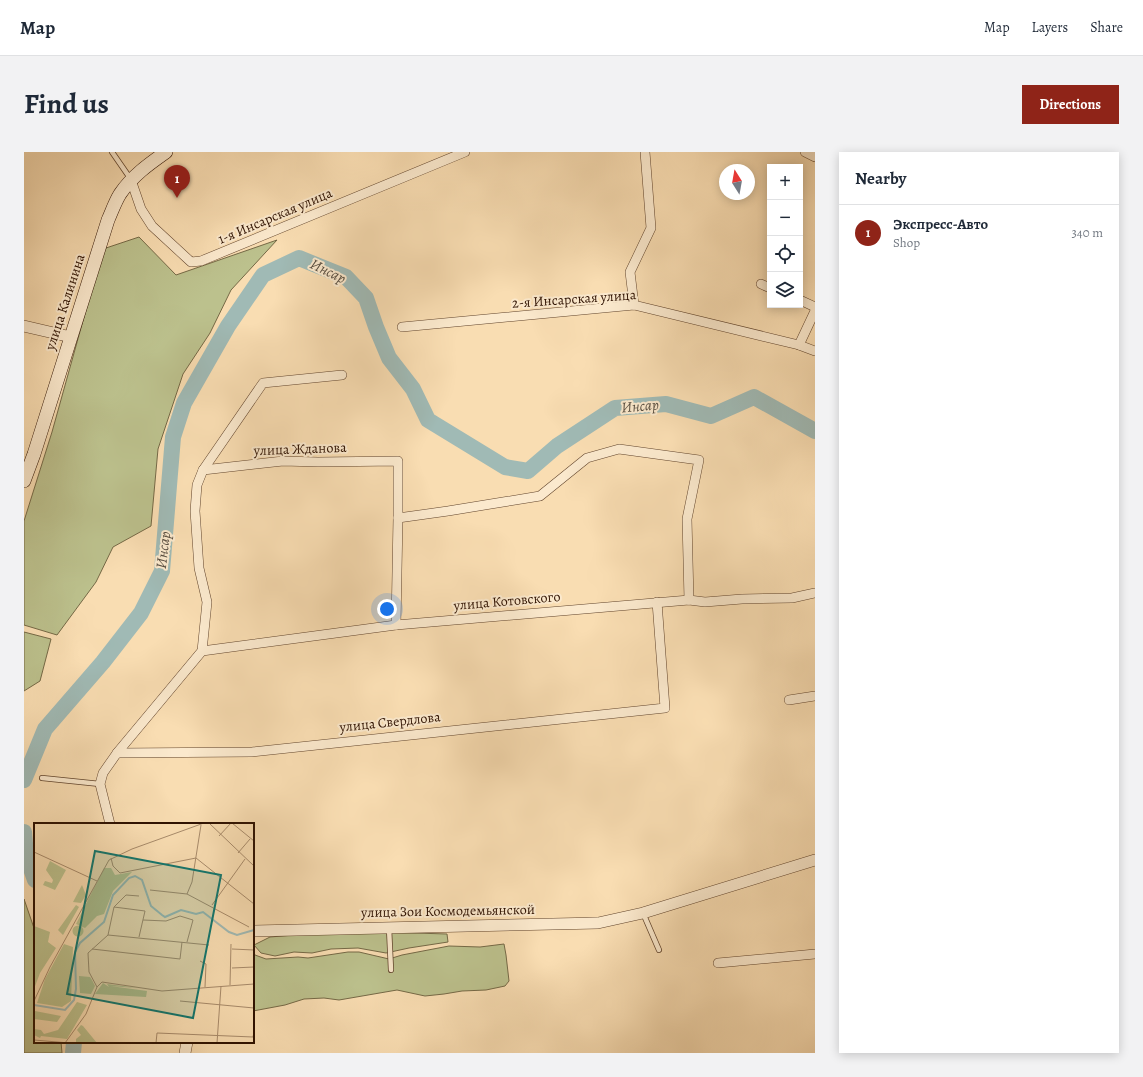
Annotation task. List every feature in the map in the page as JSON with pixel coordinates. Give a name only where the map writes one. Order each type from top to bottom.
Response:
[{"type":"main road","name":"улица Калинина","points":[[24,481],[108,220],[119,195],[131,180],[166,152]]},
{"type":"street","name":"1-я Инсарская улица","points":[[131,180],[141,209],[152,226],[191,262],[201,261],[465,152]]},
{"type":"street","points":[[634,305],[630,272],[651,228],[645,152]]},
{"type":"street","points":[[805,152],[815,156]]},
{"type":"street","points":[[761,284],[767,287]]},
{"type":"street","points":[[803,301],[815,307]]},
{"type":"street","name":"2-я Инсарская улица","points":[[402,327],[634,305],[815,351]]},
{"type":"street","points":[[799,346],[815,311]]},
{"type":"street","points":[[24,326],[71,337]]},
{"type":"street","points":[[110,823],[100,784],[103,772],[202,651],[207,602],[199,568],[195,511],[197,485],[203,470],[263,383],[342,375]]},
{"type":"street","points":[[396,625],[398,518],[540,496],[587,458],[619,449],[699,460],[687,519],[689,600]]},
{"type":"street","name":"улица Жданова","points":[[203,470],[283,460],[318,462],[398,460],[398,518]]},
{"type":"street","name":"улица Котовского","points":[[202,651],[396,625],[657,602],[689,600],[705,602],[742,599],[792,598],[815,593]]},
{"type":"street","name":"улица Свердлова","points":[[117,753],[252,752],[665,708],[657,602]]},
{"type":"street","points":[[789,700],[815,696]]},
{"type":"street","name":"улица Зои Космодемьянской","points":[[254,931],[598,923],[643,913],[815,860]]},
{"type":"street","points":[[718,963],[815,954]]},
{"type":"street","points":[[185,1053],[187,1043]]},
{"type":"lane","points":[[112,152],[131,180]]},
{"type":"lane","points":[[42,778],[100,784]]},
{"type":"lane","points":[[643,913],[659,950]]},
{"type":"lane","points":[[389,928],[391,970]]},
{"type":"green space","points":[[139,237],[176,275],[277,240],[231,290],[210,333],[183,374],[158,449],[151,526],[113,547],[96,582],[57,635],[24,625],[24,521],[52,432],[103,249]]},
{"type":"green space","points":[[24,632],[51,639],[40,681],[24,691]]},
{"type":"green space","points":[[24,899],[34,928],[34,1043],[61,1043],[62,1053],[24,1053]]},
{"type":"green space","points":[[382,932],[447,934],[448,942],[386,953],[358,948],[331,949],[312,953],[294,952],[275,956],[261,953],[254,945],[270,937],[306,934]]},
{"type":"green space","points":[[504,944],[509,981],[505,986],[486,990],[462,991],[425,996],[397,990],[339,1000],[324,998],[304,999],[285,1005],[254,1011],[254,954],[266,959],[298,957],[308,958],[348,952],[359,952],[389,959],[449,946],[480,947]]},
{"type":"waterway","name":"Инсар","points":[[24,780],[45,729],[103,662],[141,613],[162,571],[173,437],[184,403],[228,326],[263,275],[299,258],[346,277],[366,298],[389,358],[413,389],[428,420],[505,467],[528,471],[557,446],[615,408],[666,404],[711,416],[754,397],[815,431]]},
{"type":"waterway","name":"Инсар","points":[[24,832],[26,855],[34,877]]},
{"type":"waterway","name":"Инсар","points":[[73,1053],[74,1043]]},
{"type":"place","name":"Экспресс-Авто","points":[[177,198]]}]
